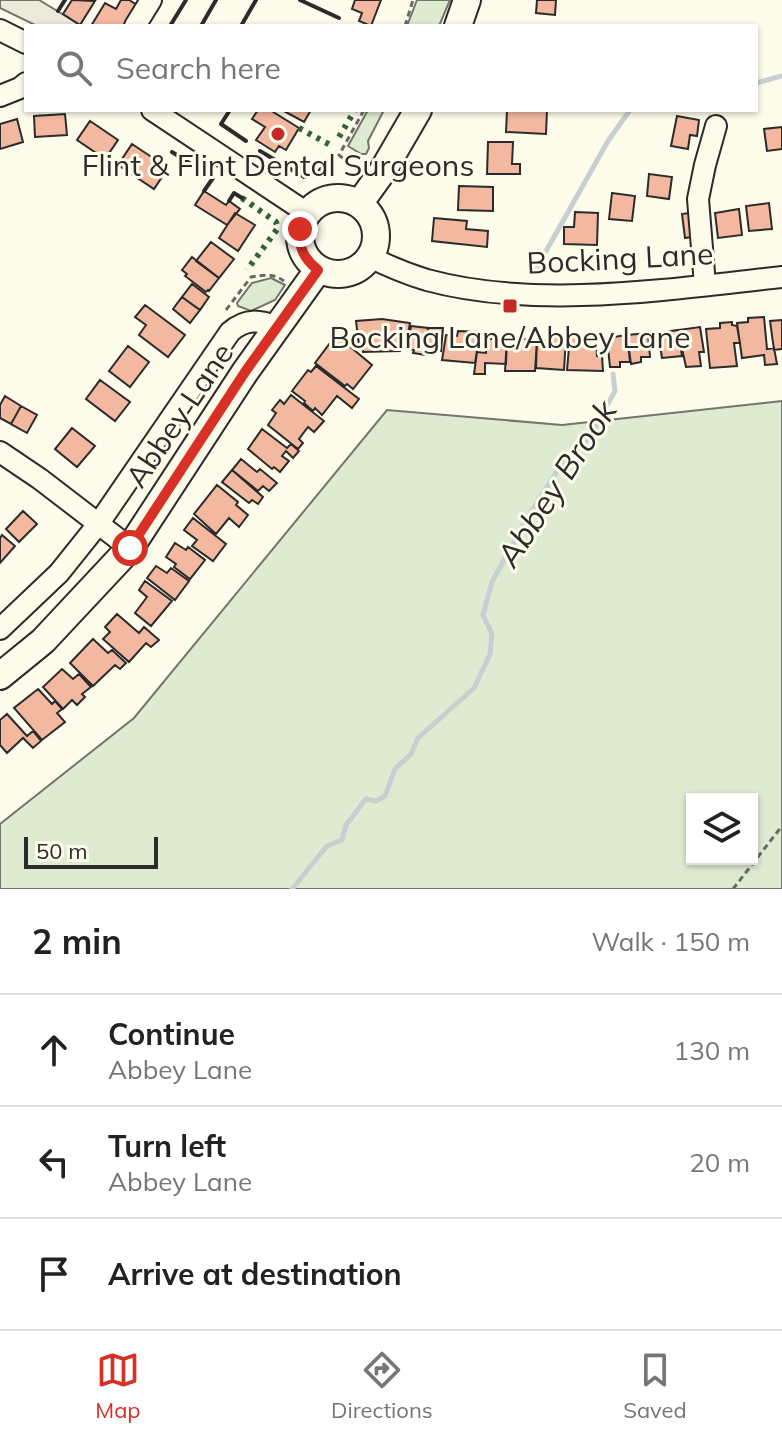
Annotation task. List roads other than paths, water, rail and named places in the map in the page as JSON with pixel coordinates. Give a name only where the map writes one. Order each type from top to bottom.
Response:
[{"type":"main road","points":[[459,24],[467,0]]},
{"type":"main road","points":[[366,194],[345,199],[331,198],[315,205],[307,213],[300,229],[300,245],[307,260],[318,270],[346,274],[370,257],[375,244],[375,227],[366,194],[417,112]]},
{"type":"main road","name":"Abbey Lane","points":[[0,676],[43,641],[130,548],[245,372],[318,270]]},
{"type":"street","points":[[136,24],[151,0]]},
{"type":"street","points":[[0,30],[24,42]]},
{"type":"street","points":[[0,96],[24,85]]},
{"type":"street","points":[[155,112],[307,213]]},
{"type":"street","points":[[705,285],[698,199],[716,126]]},
{"type":"street","name":"Bocking Lane","points":[[370,257],[436,282],[532,295],[585,295],[782,277]]},
{"type":"street","name":"Abbey Lane","points":[[0,629],[59,573],[99,523],[230,332],[245,323],[257,321],[278,327]]},
{"type":"street","points":[[0,452],[130,548]]},
{"type":"waterway","name":"Abbey Brook","points":[[758,82],[782,76]]},
{"type":"waterway","name":"Abbey Brook","points":[[536,269],[608,141],[629,112]]},
{"type":"waterway","name":"Abbey Brook","points":[[292,889],[327,846],[342,840],[346,825],[366,799],[376,801],[385,796],[395,769],[411,754],[418,738],[474,688],[490,654],[492,634],[483,615],[492,582],[561,465],[590,437],[615,391],[613,374]]},
{"type":"place","name":"Flint & Flint Dental Surgeons","points":[[278,134]]},
{"type":"place","name":"Bocking Lane/Abbey Lane","points":[[510,306]]}]
